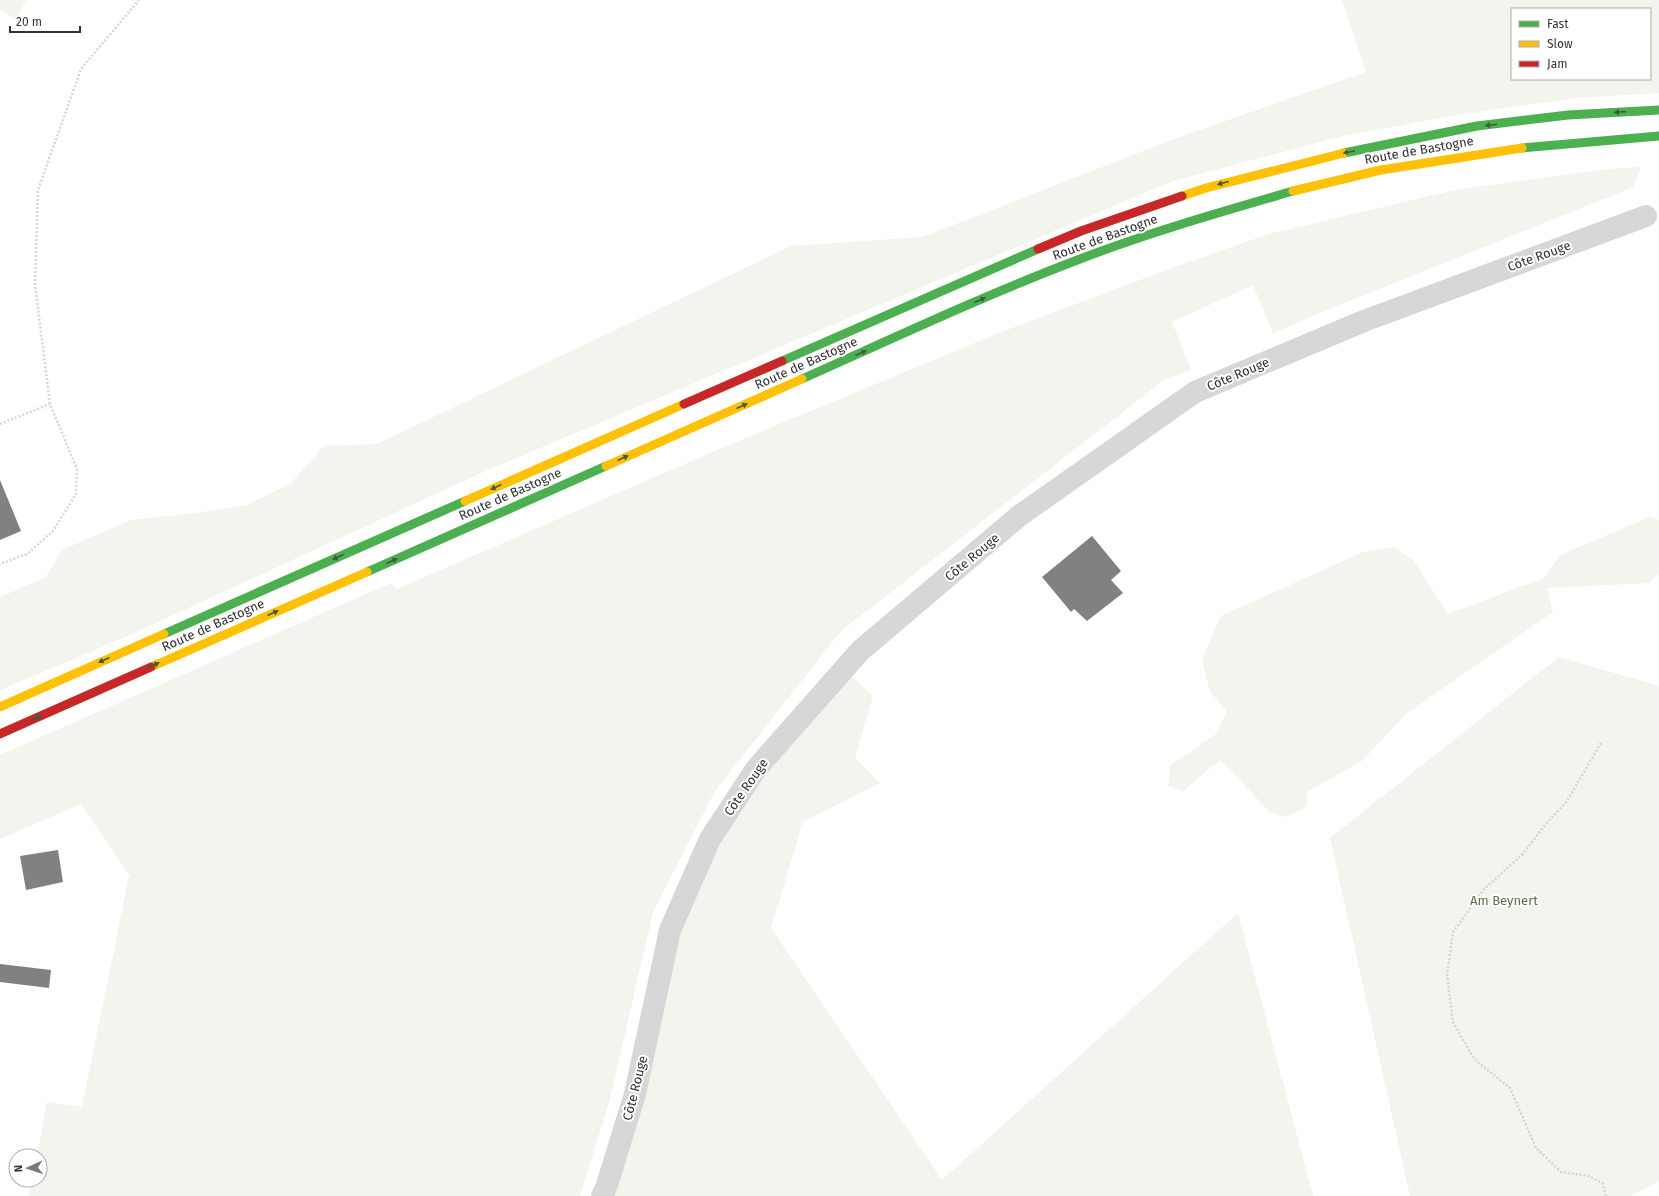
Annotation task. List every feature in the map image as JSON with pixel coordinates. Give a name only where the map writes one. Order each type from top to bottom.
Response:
[{"type":"highway","name":"Route de Bastogne","points":[[0,706],[1003,263],[1081,231],[1206,188],[1337,154],[1477,126],[1568,115],[1659,110]]},
{"type":"highway","name":"Route de Bastogne","points":[[0,734],[1016,284],[1089,254],[1216,212],[1341,178],[1480,152],[1659,136]]},
{"type":"street","name":"Côte Rouge","points":[[602,1196],[606,1188],[635,1094],[670,930],[710,839],[756,769],[860,651],[1019,516],[1195,392],[1364,321],[1646,216]]},
{"type":"path","points":[[0,564],[26,554],[53,532],[76,494],[77,470],[50,404],[34,285],[38,190],[81,69],[139,0]]},
{"type":"path","points":[[0,424],[50,404]]},
{"type":"path","points":[[1601,743],[1566,801],[1545,824],[1523,854],[1482,890],[1453,932],[1447,975],[1453,1022],[1474,1059],[1510,1088],[1536,1148],[1561,1172],[1588,1176],[1602,1184],[1606,1196]]},
{"type":"green space","points":[[0,0],[26,0],[16,20],[0,9]]},
{"type":"green space","points":[[1342,0],[1659,0],[1659,93],[1577,98],[1462,114],[1343,136],[1173,181],[481,473],[121,639],[0,690],[0,597],[45,578],[62,550],[131,520],[196,513],[247,505],[290,484],[324,446],[377,444],[791,246],[923,237],[1174,139],[1366,72]]},
{"type":"green space","points":[[1641,167],[1633,187],[1324,311],[1273,333],[1253,285],[1172,322],[1191,370],[1164,380],[841,631],[715,791],[653,912],[610,1099],[580,1196],[29,1196],[30,1188],[48,1188],[48,1148],[38,1148],[47,1102],[82,1107],[129,875],[81,804],[0,839],[0,755],[391,583],[397,589],[724,447],[999,333],[1172,268],[1269,234],[1455,190],[1606,169]]},
{"type":"green space","points":[[1650,517],[1659,520],[1659,574],[1648,583],[1547,588],[1553,612],[1407,713],[1363,760],[1307,792],[1307,806],[1287,817],[1270,812],[1220,760],[1183,791],[1168,786],[1170,766],[1216,734],[1227,711],[1210,692],[1202,659],[1221,616],[1363,552],[1393,547],[1413,560],[1448,614],[1544,578],[1560,555]]},
{"type":"green space","name":"Am Beynert","points":[[1559,657],[1659,686],[1659,1181],[1631,1196],[1410,1196],[1330,838]]},
{"type":"green space","points":[[844,670],[873,696],[855,758],[880,783],[803,822],[771,928],[942,1180],[1238,913],[1313,1196],[602,1196],[670,930],[710,839]]},
{"type":"building","points":[[0,480],[21,531],[0,540]]},
{"type":"building","points":[[1092,536],[1121,571],[1111,580],[1123,593],[1087,621],[1074,609],[1071,612],[1042,577]]},
{"type":"building","points":[[58,850],[63,882],[26,890],[20,856]]},
{"type":"building","points":[[0,964],[51,970],[49,988],[0,982]]},
{"type":"traffic: fast","points":[[1344,153],[1477,126],[1568,115],[1659,110]]},
{"type":"traffic: fast","points":[[1522,148],[1659,136]]},
{"type":"traffic: fast","points":[[802,379],[975,302],[1106,249],[1159,231],[1293,191]]},
{"type":"traffic: fast","points":[[782,361],[1038,249]]},
{"type":"traffic: fast","points":[[367,572],[606,466]]},
{"type":"traffic: fast","points":[[164,634],[465,501]]},
{"type":"traffic: slow","points":[[1293,191],[1381,170],[1522,148]]},
{"type":"traffic: slow","points":[[1182,196],[1206,188],[1344,153]]},
{"type":"traffic: slow","points":[[606,466],[802,379]]},
{"type":"traffic: slow","points":[[465,501],[684,404]]},
{"type":"traffic: slow","points":[[151,667],[367,572]]},
{"type":"traffic: slow","points":[[0,707],[164,634]]},
{"type":"traffic: jam","points":[[1038,249],[1081,231],[1182,196]]},
{"type":"traffic: jam","points":[[684,404],[782,361]]},
{"type":"traffic: jam","points":[[0,734],[151,667]]}]
